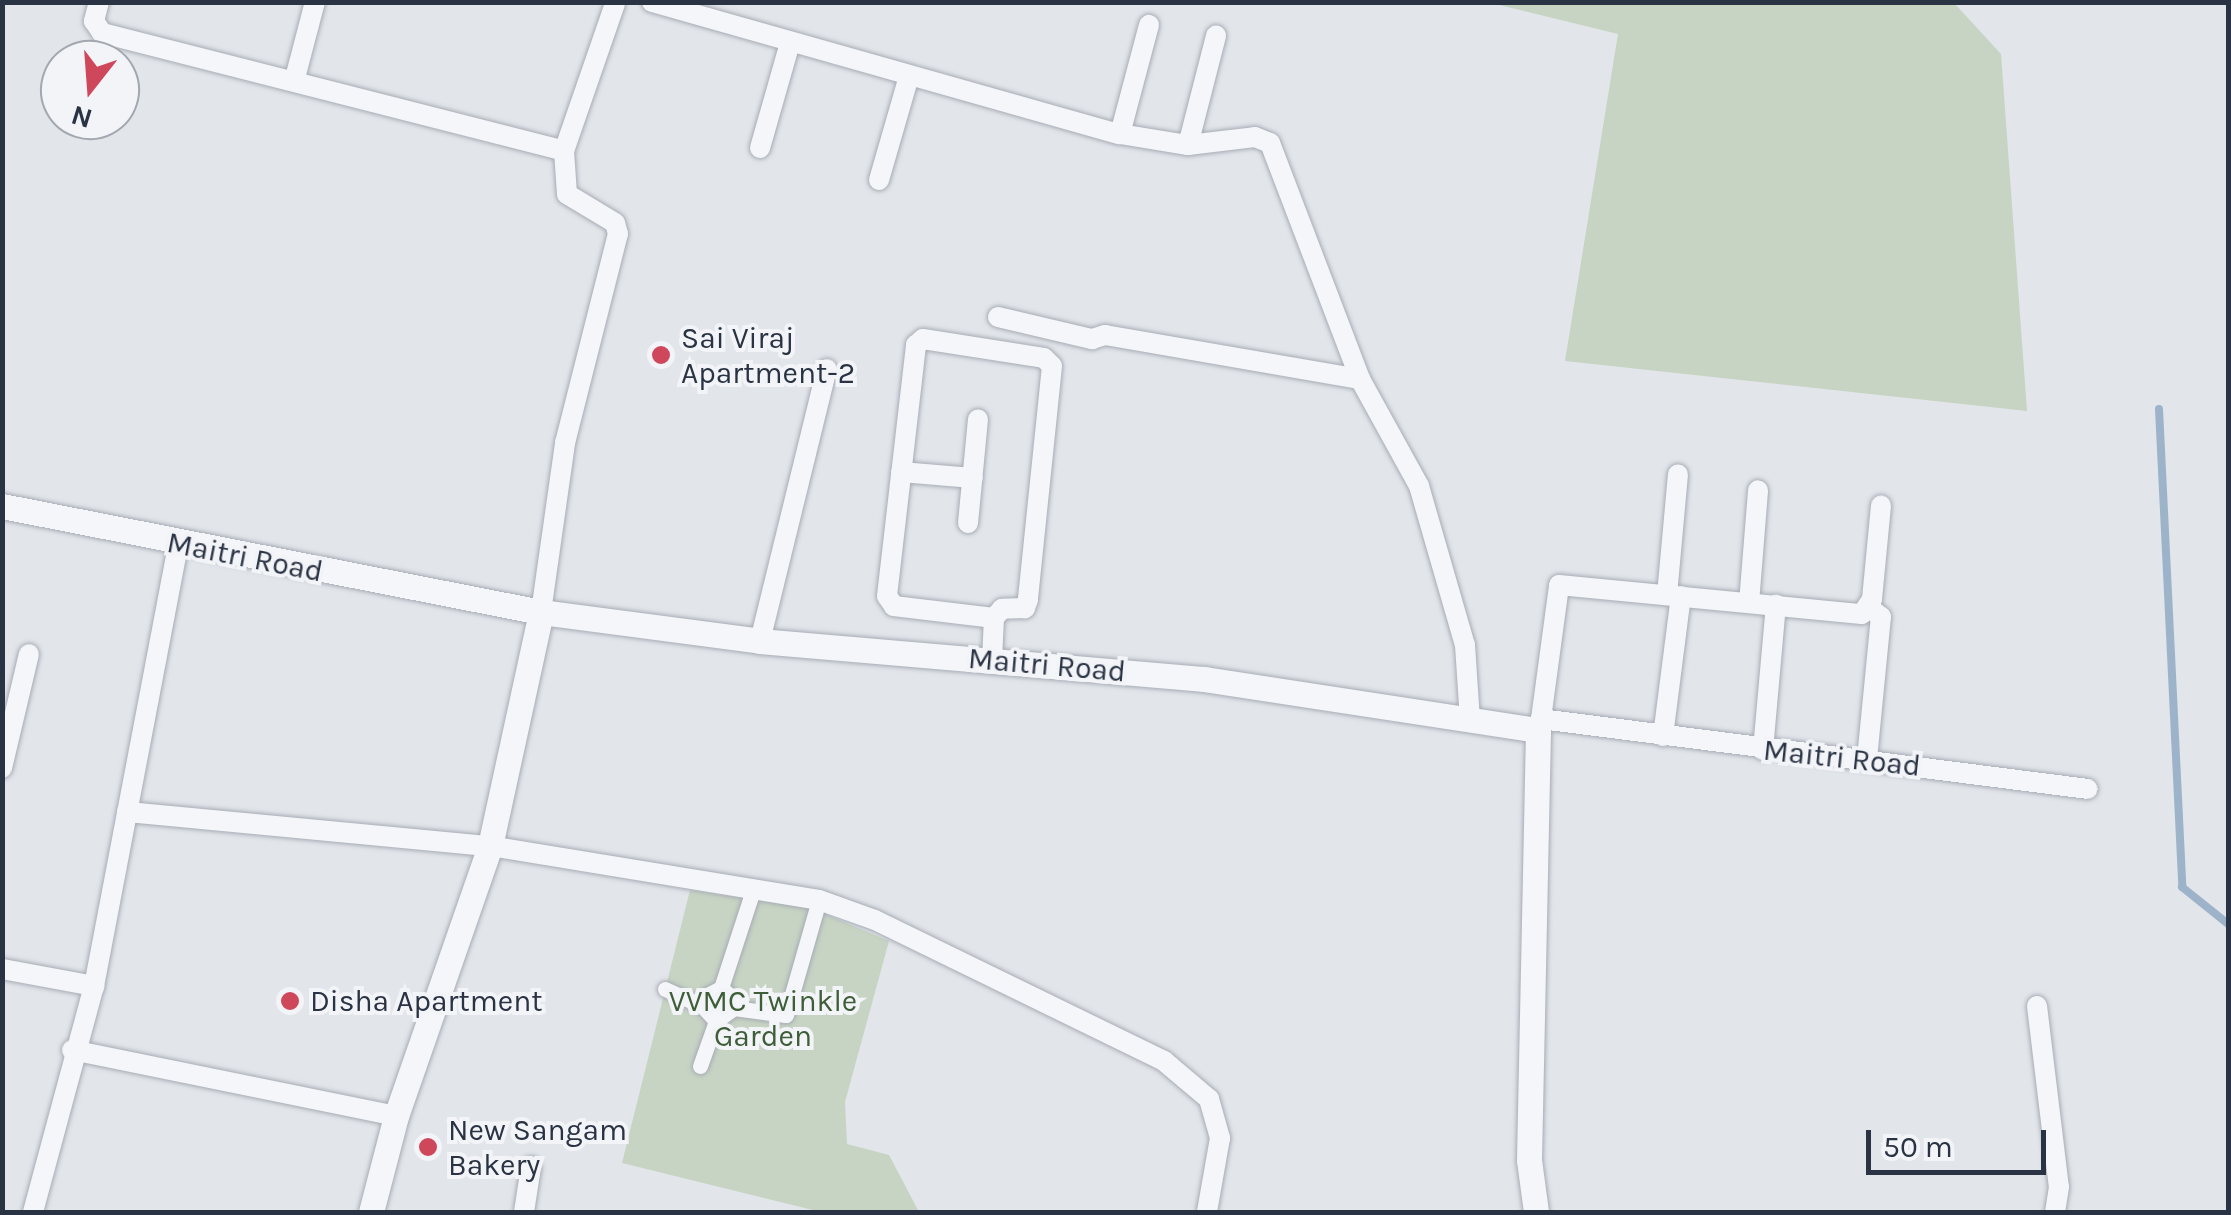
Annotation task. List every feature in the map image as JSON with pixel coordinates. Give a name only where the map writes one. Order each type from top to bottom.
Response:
[{"type":"street","points":[[99,2],[94,21],[102,33],[294,78],[564,152]]},
{"type":"street","points":[[294,78],[315,2]]},
{"type":"street","points":[[370,1212],[396,1116],[490,846],[541,612],[565,442],[618,234],[615,223],[578,203],[564,180],[564,152],[613,3],[627,2]]},
{"type":"street","points":[[652,2],[1120,134],[1188,145],[1256,137],[1270,143],[1360,380],[1419,486],[1466,645],[1470,720]]},
{"type":"street","points":[[1120,134],[1149,25]]},
{"type":"street","points":[[1188,145],[1216,36]]},
{"type":"street","points":[[760,148],[790,44]]},
{"type":"street","points":[[878,180],[909,76]]},
{"type":"street","points":[[998,317],[1092,339],[1105,335],[1360,380]]},
{"type":"street","points":[[992,660],[994,618],[1002,610],[1025,608],[1028,600],[1052,366],[1044,358],[924,340],[916,346],[888,596],[894,606],[994,618]]},
{"type":"street","points":[[760,641],[827,369]]},
{"type":"street","points":[[968,523],[978,418]]},
{"type":"street","points":[[901,472],[973,478]]},
{"type":"street","points":[[1664,736],[1678,474]]},
{"type":"street","points":[[1749,603],[1758,490]]},
{"type":"street","points":[[1536,1212],[1529,1160],[1539,724],[1559,586],[1862,614],[1870,608],[1881,505]]},
{"type":"street","name":"Maitri Road","points":[[2,506],[178,546],[541,612],[760,641],[1204,678],[1470,720],[1664,736],[2088,788]]},
{"type":"street","points":[[33,1212],[72,1050],[94,986],[178,546]]},
{"type":"street","points":[[1763,750],[1776,605]]},
{"type":"street","points":[[1867,759],[1882,618],[1870,608]]},
{"type":"street","points":[[2,768],[29,654]]},
{"type":"street","points":[[127,812],[490,846],[819,900],[875,920],[1164,1061],[1209,1099],[1220,1138],[1208,1212]]},
{"type":"street","points":[[702,1006],[705,996],[721,988],[753,890]]},
{"type":"street","points":[[700,1066],[716,1021],[734,1008],[786,1015],[819,900]]},
{"type":"street","points":[[2,969],[94,986]]},
{"type":"street","points":[[721,988],[734,1008]]},
{"type":"street","points":[[665,989],[702,1006],[716,1021]]},
{"type":"street","points":[[2036,1006],[2059,1187],[2055,1212]]},
{"type":"street","points":[[72,1050],[396,1116]]},
{"type":"street","points":[[524,1212],[531,1167]]},
{"type":"green space","points":[[1491,3],[1954,3],[2001,54],[2027,411],[1565,361],[1618,34]]},
{"type":"green space","name":"VVMC Twinkle Garden","points":[[690,890],[813,909],[889,941],[845,1102],[847,1144],[889,1155],[919,1212],[821,1212],[622,1163]]},
{"type":"waterway","points":[[2159,409],[2182,887],[2228,924]]},
{"type":"place","name":"Sai Viraj Apartment-2","points":[[661,355]]},
{"type":"place","name":"Disha Apartment","points":[[290,1001]]},
{"type":"place","name":"New Sangam Bakery","points":[[428,1147]]}]
